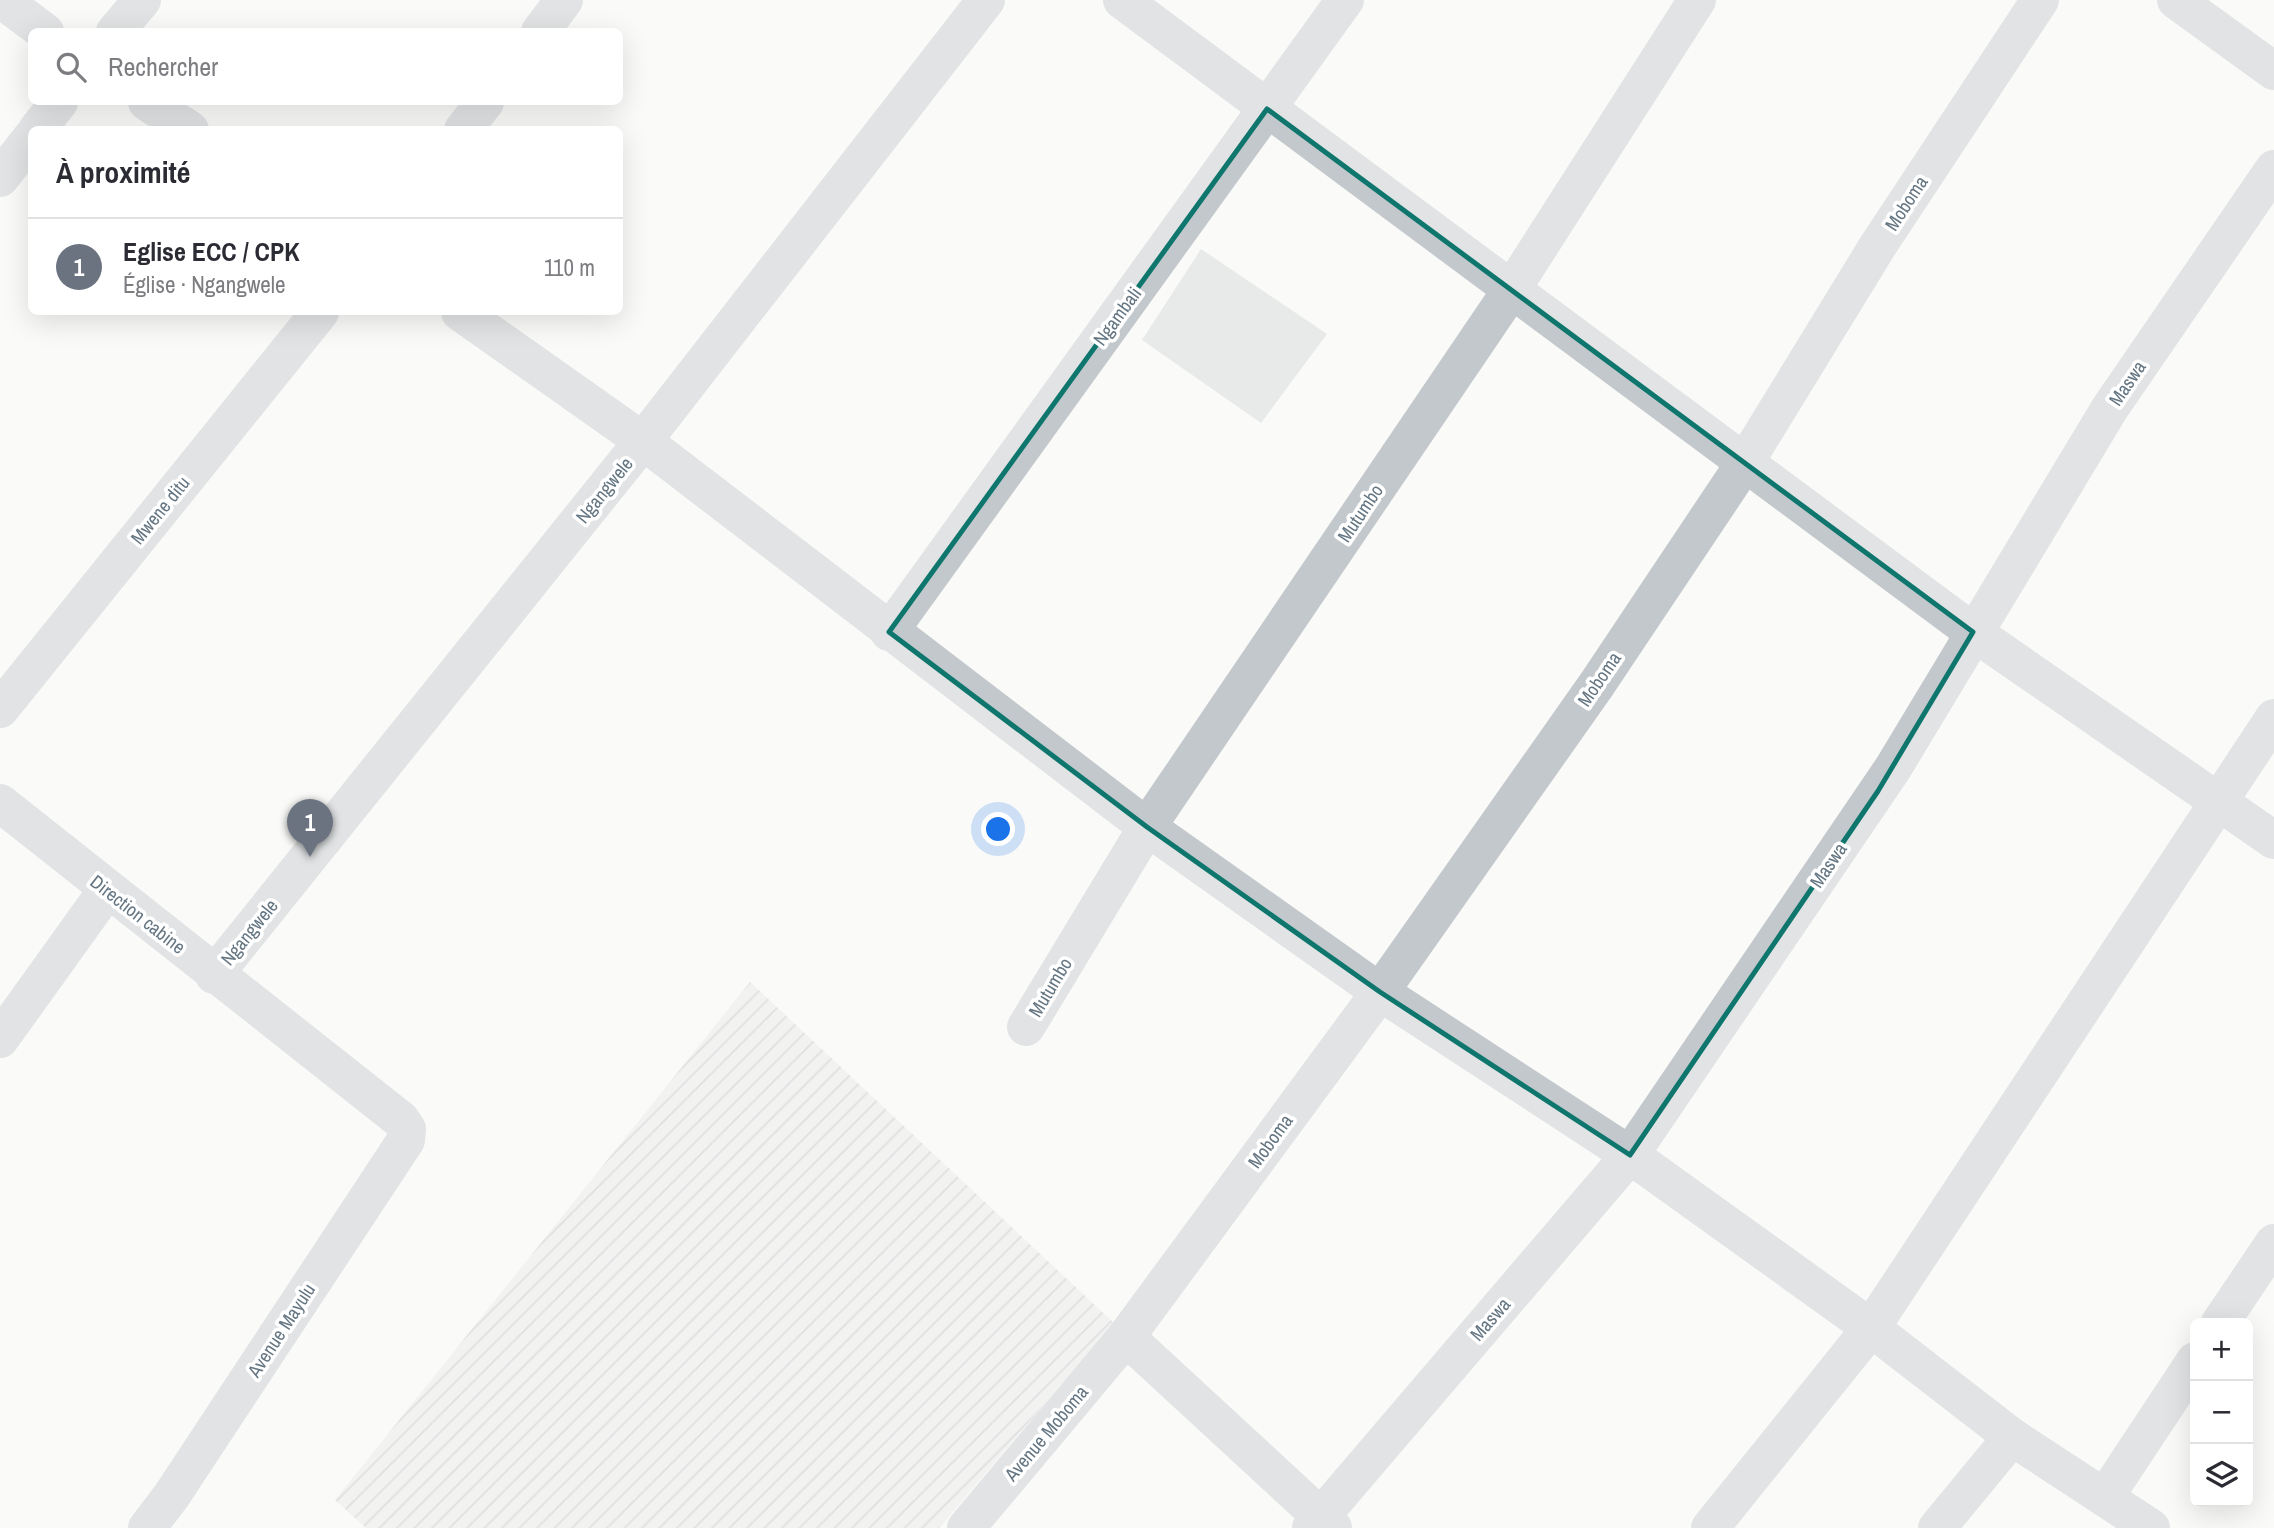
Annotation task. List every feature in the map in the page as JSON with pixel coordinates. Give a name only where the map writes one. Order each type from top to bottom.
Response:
[{"type":"street","points":[[2,0],[40,28]]},
{"type":"street","points":[[119,28],[142,0]]},
{"type":"street","points":[[543,28],[565,0]]},
{"type":"street","name":"Ngangwele","points":[[214,975],[643,441],[986,0]]},
{"type":"street","points":[[1122,0],[1973,632],[2274,840]]},
{"type":"street","name":"Ngambali","points":[[889,632],[1345,0]]},
{"type":"street","name":"Mutumbo","points":[[1026,1027],[1147,827],[1512,289],[1697,0]]},
{"type":"street","name":"Moboma","points":[[1126,1337],[1380,992],[1597,684],[1744,464],[1877,247],[2040,0]]},
{"type":"street","points":[[2176,0],[2274,71]]},
{"type":"street","points":[[40,126],[57,105]]},
{"type":"street","points":[[152,105],[184,126]]},
{"type":"street","points":[[466,126],[483,105]]},
{"type":"street","points":[[0,178],[28,142]]},
{"type":"street","name":"Maswa","points":[[1322,1524],[1630,1155],[1878,791],[2110,408],[2274,169]]},
{"type":"street","name":"Mwene ditu","points":[[0,709],[318,315]]},
{"type":"street","points":[[464,315],[643,441],[1147,827],[1380,992],[1630,1155],[1871,1328],[2012,1437],[2151,1528]]},
{"type":"street","points":[[1710,1528],[1871,1328],[2274,718]]},
{"type":"street","name":"Direction cabine","points":[[0,803],[214,975],[401,1120],[407,1129]]},
{"type":"street","points":[[0,1039],[107,890]]},
{"type":"street","name":"Avenue Mayulu","points":[[147,1528],[172,1495],[406,1140],[407,1129]]},
{"type":"street","points":[[2223,1318],[2274,1243]]},
{"type":"street","points":[[1126,1337],[1322,1524]]},
{"type":"street","name":"Avenue Moboma","points":[[966,1528],[1126,1337]]},
{"type":"street","points":[[2105,1496],[2190,1368]]},
{"type":"street","points":[[1937,1528],[2012,1437]]},
{"type":"highlighted area","points":[[1267,109],[1973,632],[1878,791],[1630,1155],[1380,992],[1147,827],[889,632]]},
{"type":"shaded area","points":[[1201,249],[1327,334],[1261,423],[1142,340]]},
{"type":"shaded area","points":[[750,982],[1114,1323],[939,1528],[366,1528],[335,1500]]},
{"type":"place","name":"Eglise ECC / CPK","points":[[310,857]]}]
